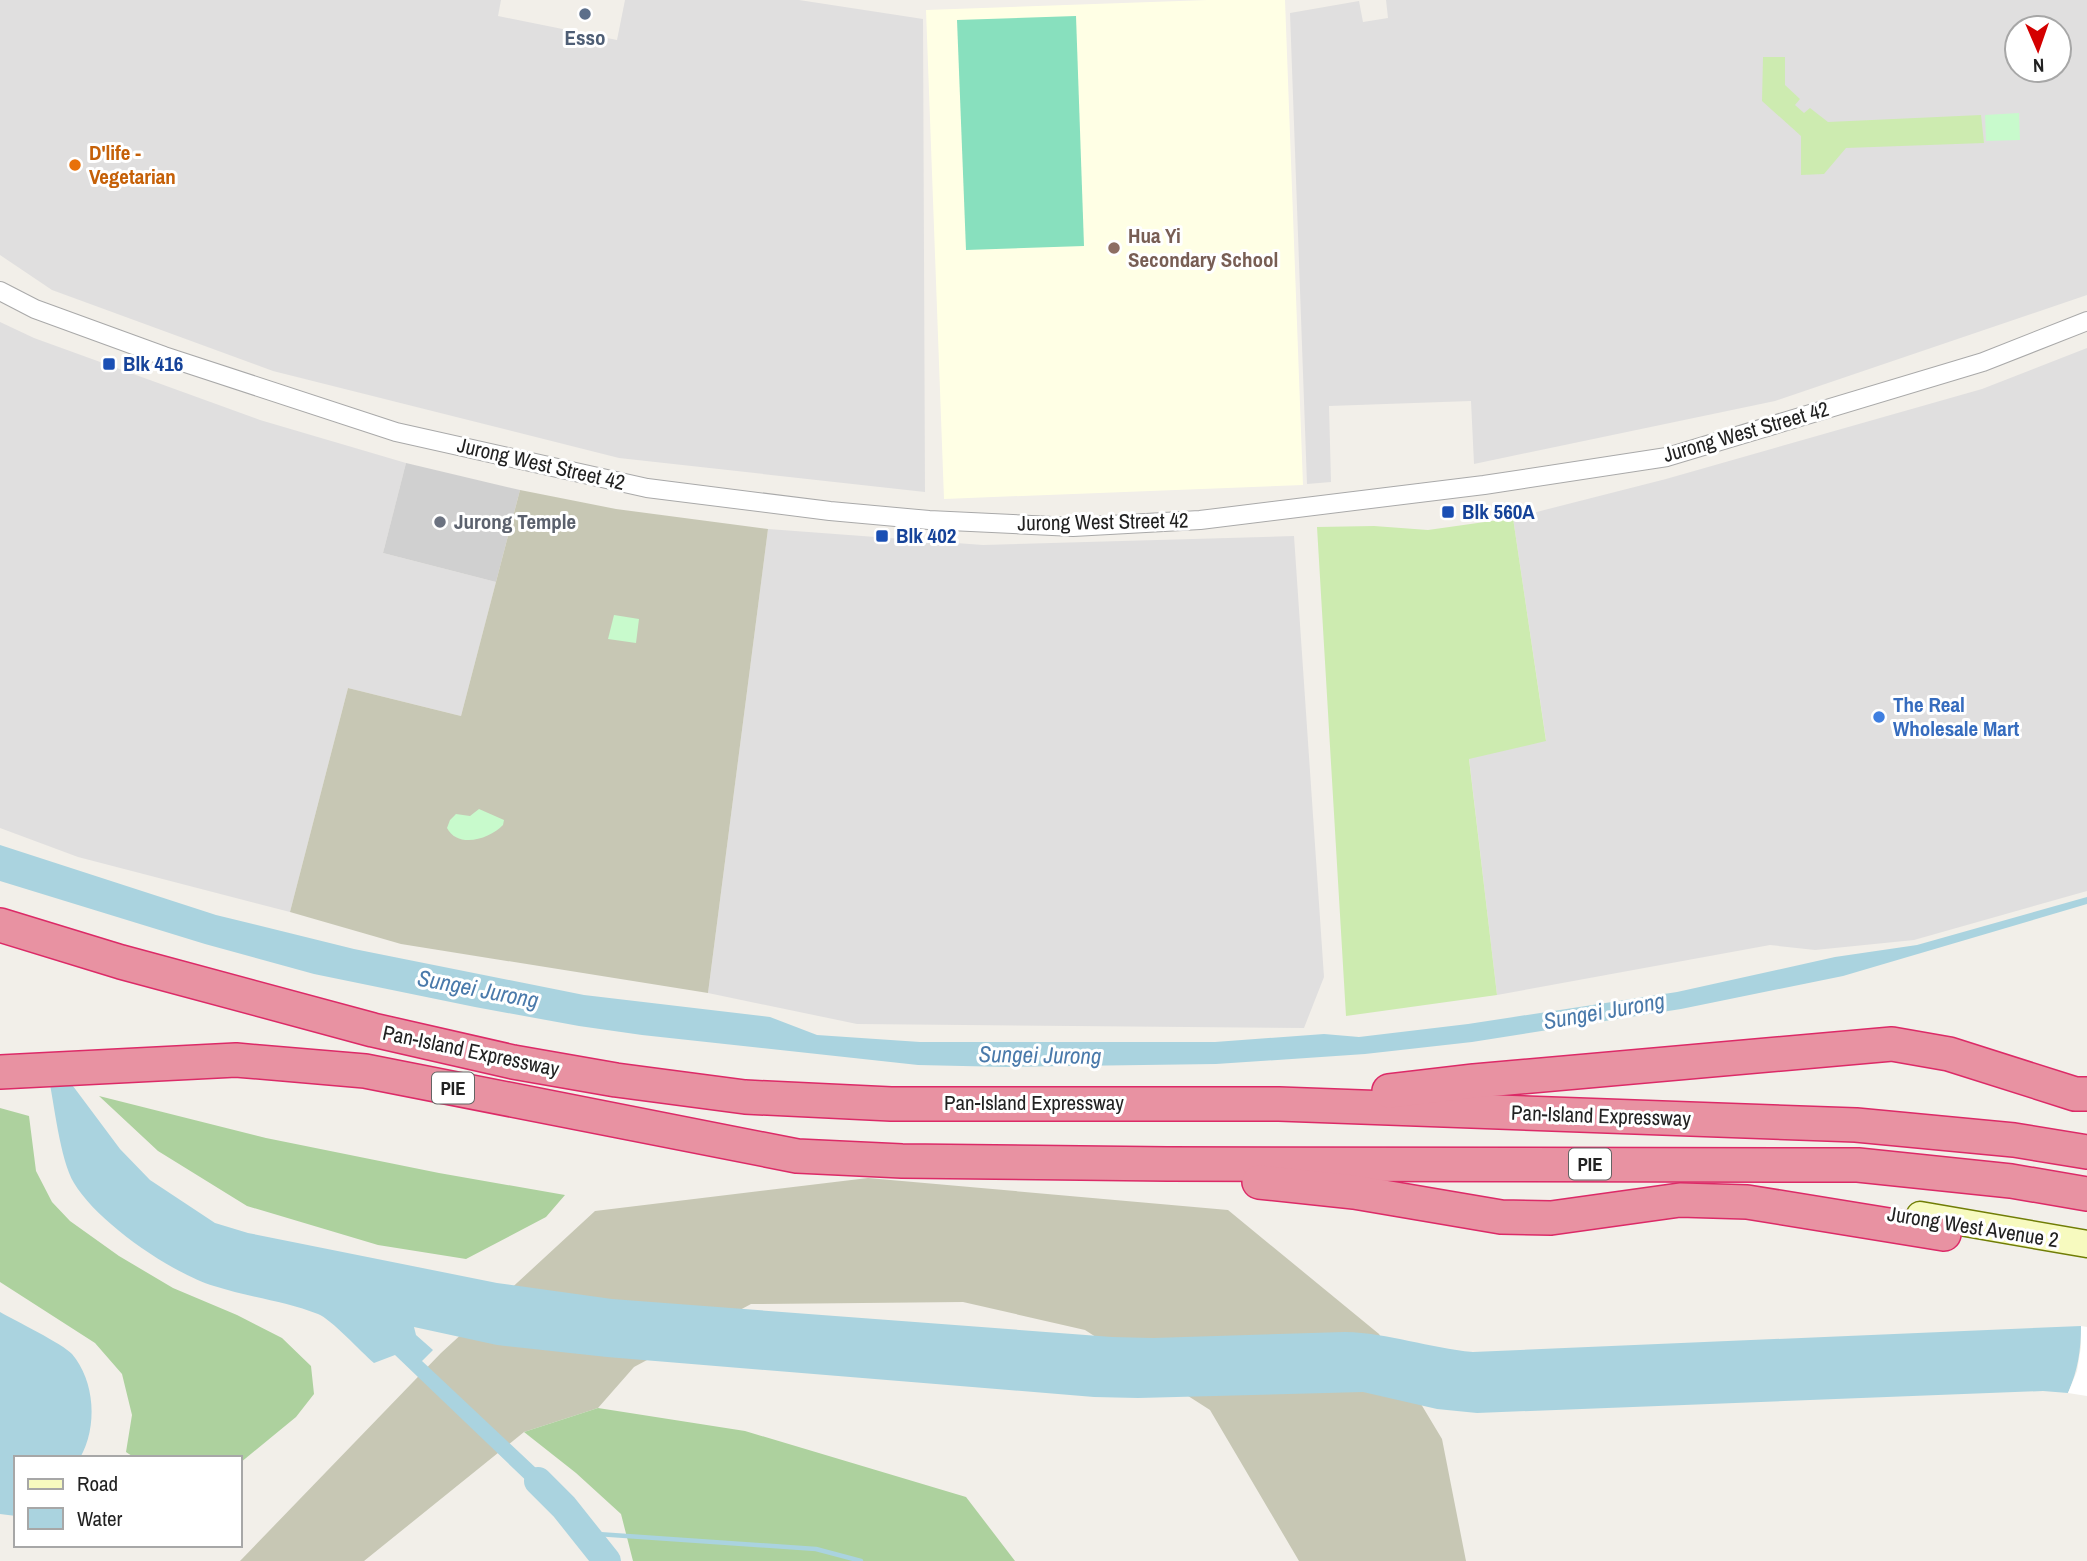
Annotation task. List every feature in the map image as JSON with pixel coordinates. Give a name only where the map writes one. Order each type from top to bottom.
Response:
[{"type":"highway","name":"Pan-Island Expressway","points":[[0,925],[121,962],[373,1030],[513,1062],[617,1080],[745,1097],[891,1104],[1279,1104],[1856,1125],[2014,1140],[2087,1152]]},
{"type":"highway","points":[[1279,1104],[1474,1081],[1892,1044],[1949,1054],[2075,1094],[2087,1094]]},
{"type":"highway","name":"Pan-Island Expressway","points":[[0,1072],[236,1060],[365,1071],[797,1156],[902,1161],[1167,1164],[1858,1165],[2011,1181],[2087,1194]]},
{"type":"highway","points":[[1167,1164],[1271,1184],[1354,1192],[1501,1217],[1551,1218],[1680,1200],[1747,1202],[1944,1234]]},
{"type":"main road","name":"Jurong West Avenue 2","points":[[1862,1220],[1872,1213],[1891,1210],[2087,1244]]},
{"type":"main road","name":"Jurong West Avenue 2","points":[[1944,1234],[2087,1260]]},
{"type":"street","name":"Jurong West Street 42","points":[[0,291],[35,309],[143,348],[396,432],[647,488],[830,511],[929,520],[1073,527],[1200,520],[1484,485],[1667,457],[1997,357],[2087,321]]},
{"type":"shaded area","points":[[0,0],[501,0],[498,16],[617,40],[625,0],[799,0],[923,19],[925,492],[619,458],[273,371],[52,290],[0,255]]},
{"type":"shaded area","name":"Hua Yi Secondary School","points":[[1208,0],[1285,0],[1303,485],[944,499],[926,10]]},
{"type":"shaded area","points":[[1386,0],[2087,0],[2087,295],[1775,401],[1474,464],[1471,401],[1329,406],[1331,482],[1307,484],[1290,13],[1359,1],[1363,22],[1388,18]]},
{"type":"shaded area","points":[[0,322],[34,338],[260,420],[406,463],[383,553],[496,582],[461,716],[348,688],[290,912],[78,857],[0,828]]},
{"type":"shaded area","points":[[2087,348],[2087,891],[1914,940],[1815,950],[1770,945],[1497,995],[1469,758],[1546,740],[1513,518],[1666,479],[1982,389]]},
{"type":"shaded area","points":[[406,463],[520,490],[496,582],[383,553]]},
{"type":"shaded area","points":[[520,490],[616,509],[768,529],[708,993],[401,944],[290,912],[348,688],[461,716]]},
{"type":"shaded area","points":[[768,529],[983,545],[1294,536],[1324,977],[1304,1028],[857,1024],[708,993]]},
{"type":"shaded area","points":[[868,1178],[1228,1210],[1379,1334],[1442,1439],[1466,1561],[1299,1561],[1210,1410],[1085,1330],[963,1302],[751,1304],[634,1367],[598,1408],[524,1432],[364,1561],[240,1561],[441,1353],[595,1211]]},
{"type":"green space","points":[[1076,16],[1084,246],[966,250],[957,20]]},
{"type":"green space","points":[[1763,57],[1785,57],[1785,85],[1800,99],[1795,105],[1804,113],[1810,108],[1828,122],[1981,115],[1984,143],[1846,148],[1824,174],[1801,175],[1801,136],[1762,101]]},
{"type":"green space","points":[[2019,113],[2020,140],[1986,141],[1985,115]]},
{"type":"green space","points":[[1513,518],[1546,741],[1469,759],[1497,995],[1346,1016],[1317,527],[1374,526],[1428,530]]},
{"type":"green space","points":[[614,615],[639,619],[636,643],[608,639]]},
{"type":"green space","points":[[479,809],[504,820],[503,825],[474,840],[459,838],[447,828],[456,814],[470,816]]},
{"type":"green space","points":[[99,1096],[266,1138],[565,1195],[546,1217],[466,1259],[378,1245],[247,1206],[158,1151]]},
{"type":"green space","points":[[0,1108],[29,1116],[36,1171],[52,1202],[70,1221],[119,1256],[173,1288],[237,1315],[282,1338],[311,1366],[314,1394],[296,1417],[242,1461],[242,1456],[132,1456],[126,1452],[132,1415],[122,1374],[95,1343],[0,1282]]},
{"type":"green space","points":[[598,1408],[745,1431],[966,1497],[1015,1561],[633,1561],[621,1514],[576,1473],[524,1432]]},
{"type":"water","name":"Sungei Jurong","points":[[0,845],[216,915],[354,949],[584,995],[770,1017],[817,1035],[920,1042],[1215,1042],[1324,1034],[1359,1037],[1468,1024],[1677,992],[1835,957],[1917,945],[2087,897],[2087,904],[1843,976],[1681,1009],[1472,1042],[1365,1054],[1216,1064],[1007,1067],[918,1065],[579,1026],[314,974],[205,944],[0,881]]},
{"type":"water","points":[[48,1074],[67,1078],[120,1149],[150,1180],[215,1223],[248,1233],[497,1283],[612,1299],[1112,1337],[1345,1332],[1473,1352],[2081,1326],[2080,1352],[2068,1393],[2043,1391],[1477,1413],[1437,1409],[1363,1392],[1094,1397],[607,1357],[497,1345],[414,1327],[416,1335],[433,1350],[422,1361],[570,1500],[560,1513],[395,1355],[374,1363],[324,1317],[197,1279],[157,1258],[117,1229],[85,1198],[69,1173],[61,1146]]},
{"type":"water","points":[[0,1312],[49,1338],[72,1354],[85,1377],[91,1404],[91,1419],[90,1432],[81,1456],[14,1456],[14,1516],[0,1514]]},
{"type":"pier","points":[[2081,1326],[2087,1327],[2087,1396],[2068,1393],[2077,1371]]},
{"type":"waterway","points":[[538,1481],[564,1507],[607,1561]]},
{"type":"waterway","points":[[583,1533],[816,1549],[861,1561]]},
{"type":"place","name":"Esso","points":[[585,14]]},
{"type":"place","name":"D'life - Vegetarian","points":[[75,165]]},
{"type":"place","name":"Hua Yi Secondary School","points":[[1114,248]]},
{"type":"place","name":"Blk 416","points":[[109,364]]},
{"type":"place","name":"Blk 560A","points":[[1448,512]]},
{"type":"place","name":"Jurong Temple","points":[[440,522]]},
{"type":"place","name":"Blk 402","points":[[882,536]]},
{"type":"place","name":"The Real Wholesale Mart","points":[[1879,717]]}]
